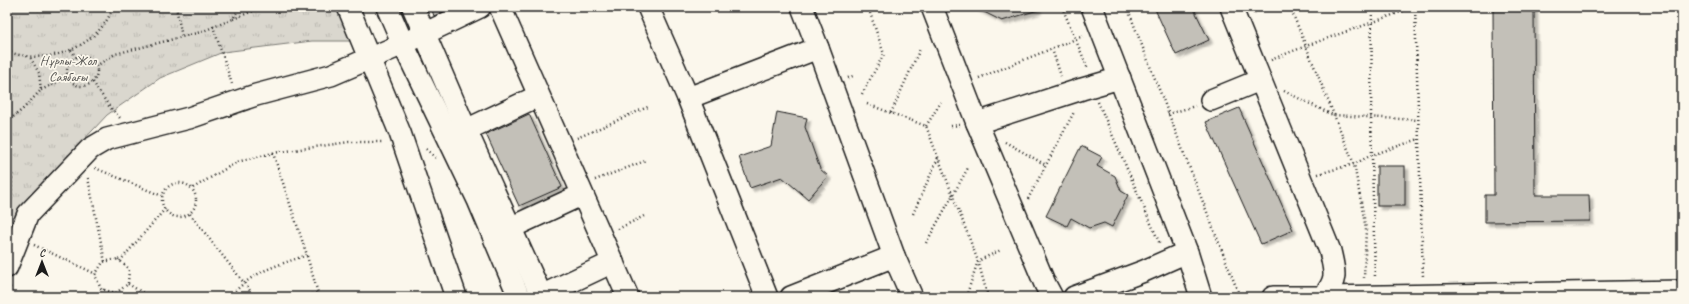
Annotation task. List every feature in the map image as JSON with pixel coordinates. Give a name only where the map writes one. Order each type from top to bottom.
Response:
[{"type":"lane","points":[[348,7],[403,144],[456,297]]},
{"type":"lane","points":[[387,7],[403,44],[478,200],[519,297]]},
{"type":"lane","points":[[413,7],[466,130],[541,296],[613,262]]},
{"type":"lane","points":[[10,274],[28,214],[90,148],[107,139],[189,118],[238,101],[330,76],[403,44],[480,7]]},
{"type":"lane","points":[[500,7],[560,146],[628,297]]},
{"type":"lane","points":[[648,7],[688,98],[767,297]]},
{"type":"lane","points":[[802,7],[894,256],[912,297]]},
{"type":"lane","points":[[932,7],[977,123],[1045,284],[1052,297]]},
{"type":"lane","points":[[1092,7],[1187,252],[1200,297]]},
{"type":"lane","points":[[1231,7],[1330,251],[1334,270],[1333,285],[1323,297]]},
{"type":"lane","points":[[688,98],[818,48]]},
{"type":"lane","points":[[977,123],[1120,78]]},
{"type":"lane","points":[[1211,100],[1260,80]]},
{"type":"lane","points":[[466,130],[538,96]]},
{"type":"lane","points":[[510,228],[580,191]]},
{"type":"lane","points":[[1074,297],[1144,271],[1187,252]]},
{"type":"lane","points":[[791,297],[894,256]]},
{"type":"lane","points":[[1273,297],[1682,291]]},
{"type":"path","points":[[26,7],[36,10],[53,7]]},
{"type":"path","points":[[7,51],[29,57],[51,56],[72,50],[90,39],[105,23],[114,7]]},
{"type":"path","points":[[176,7],[182,37]]},
{"type":"path","points":[[232,19],[240,7]]},
{"type":"path","points":[[96,66],[114,54],[201,32],[263,7]]},
{"type":"path","points":[[862,94],[884,54],[868,7]]},
{"type":"path","points":[[1062,7],[1090,74]]},
{"type":"path","points":[[1127,7],[1240,297]]},
{"type":"path","points":[[1290,7],[1354,164],[1366,229],[1369,296]]},
{"type":"path","points":[[1369,296],[1372,155],[1372,7]]},
{"type":"path","points":[[1269,60],[1305,45],[1372,23],[1414,7],[1423,295]]},
{"type":"path","points":[[213,26],[238,101]]},
{"type":"path","points":[[976,80],[1076,39]]},
{"type":"path","points":[[891,113],[920,49]]},
{"type":"path","points":[[1052,49],[1062,81]]},
{"type":"path","points":[[72,50],[76,57]]},
{"type":"path","points":[[82,56],[88,58],[96,66],[97,72],[93,82],[88,86],[82,87],[71,82],[66,71],[71,60],[82,56]]},
{"type":"path","points":[[29,57],[39,72],[41,90]]},
{"type":"path","points":[[7,122],[23,109],[41,90],[68,77]]},
{"type":"path","points":[[1260,80],[1333,115],[1418,120]]},
{"type":"path","points":[[93,82],[109,106],[131,133]]},
{"type":"path","points":[[1094,96],[1159,242],[1158,246]]},
{"type":"path","points":[[1168,114],[1211,100]]},
{"type":"path","points":[[926,126],[941,102]]},
{"type":"path","points":[[867,104],[926,126],[978,261],[988,297]]},
{"type":"path","points":[[560,146],[650,106]]},
{"type":"path","points":[[1028,200],[1077,106]]},
{"type":"path","points":[[1000,139],[1046,165]]},
{"type":"path","points":[[1319,181],[1316,174],[1354,164],[1372,155],[1419,139]]},
{"type":"path","points":[[193,188],[237,162],[273,153],[349,142],[403,144]]},
{"type":"path","points":[[273,153],[318,293],[304,297]]},
{"type":"path","points":[[913,214],[938,158]]},
{"type":"path","points":[[580,191],[645,161]]},
{"type":"path","points":[[93,167],[162,196]]},
{"type":"path","points":[[926,243],[952,194],[968,168]]},
{"type":"path","points":[[7,169],[12,172],[11,201],[7,208]]},
{"type":"path","points":[[87,171],[105,262]]},
{"type":"path","points":[[181,182],[193,188],[197,202],[190,214],[177,217],[165,211],[162,196],[168,186],[181,182]]},
{"type":"path","points":[[120,261],[165,208]]},
{"type":"path","points":[[190,214],[255,297]]},
{"type":"path","points":[[601,237],[646,215]]},
{"type":"path","points":[[28,242],[96,274],[101,288],[116,293],[128,284],[129,269],[118,259],[103,262],[96,274]]},
{"type":"path","points":[[966,297],[978,261],[1001,250]]},
{"type":"path","points":[[230,297],[238,288],[264,270],[307,255]]},
{"type":"path","points":[[10,274],[7,295],[10,297]]},
{"type":"path","points":[[128,284],[150,297]]},
{"type":"path","points":[[100,297],[104,289]]},
{"type":"green space","name":"Нұрлы-Жол Саябағы","points":[[7,7],[344,7],[356,41],[312,41],[223,52],[160,78],[107,115],[36,191],[7,241]]},
{"type":"building","points":[[431,7],[452,7],[434,16]]},
{"type":"building","points":[[974,7],[1037,7],[1038,10],[1002,21]]},
{"type":"building","points":[[1154,7],[1193,7],[1209,40],[1176,55]]},
{"type":"building","points":[[1493,7],[1534,7],[1535,195],[1589,195],[1590,221],[1485,222],[1485,195],[1494,195]]},
{"type":"building","points":[[1239,108],[1293,230],[1261,244],[1206,122]]},
{"type":"building","points":[[777,112],[807,118],[805,127],[820,169],[828,176],[808,199],[782,177],[750,188],[739,157],[771,146]]},
{"type":"building","points":[[529,114],[562,187],[519,206],[486,134]]},
{"type":"building","points":[[1081,146],[1102,157],[1097,166],[1115,176],[1121,191],[1128,195],[1112,227],[1104,223],[1089,228],[1071,218],[1067,226],[1046,216]]},
{"type":"building","points":[[1377,166],[1405,166],[1405,206],[1377,206]]}]
